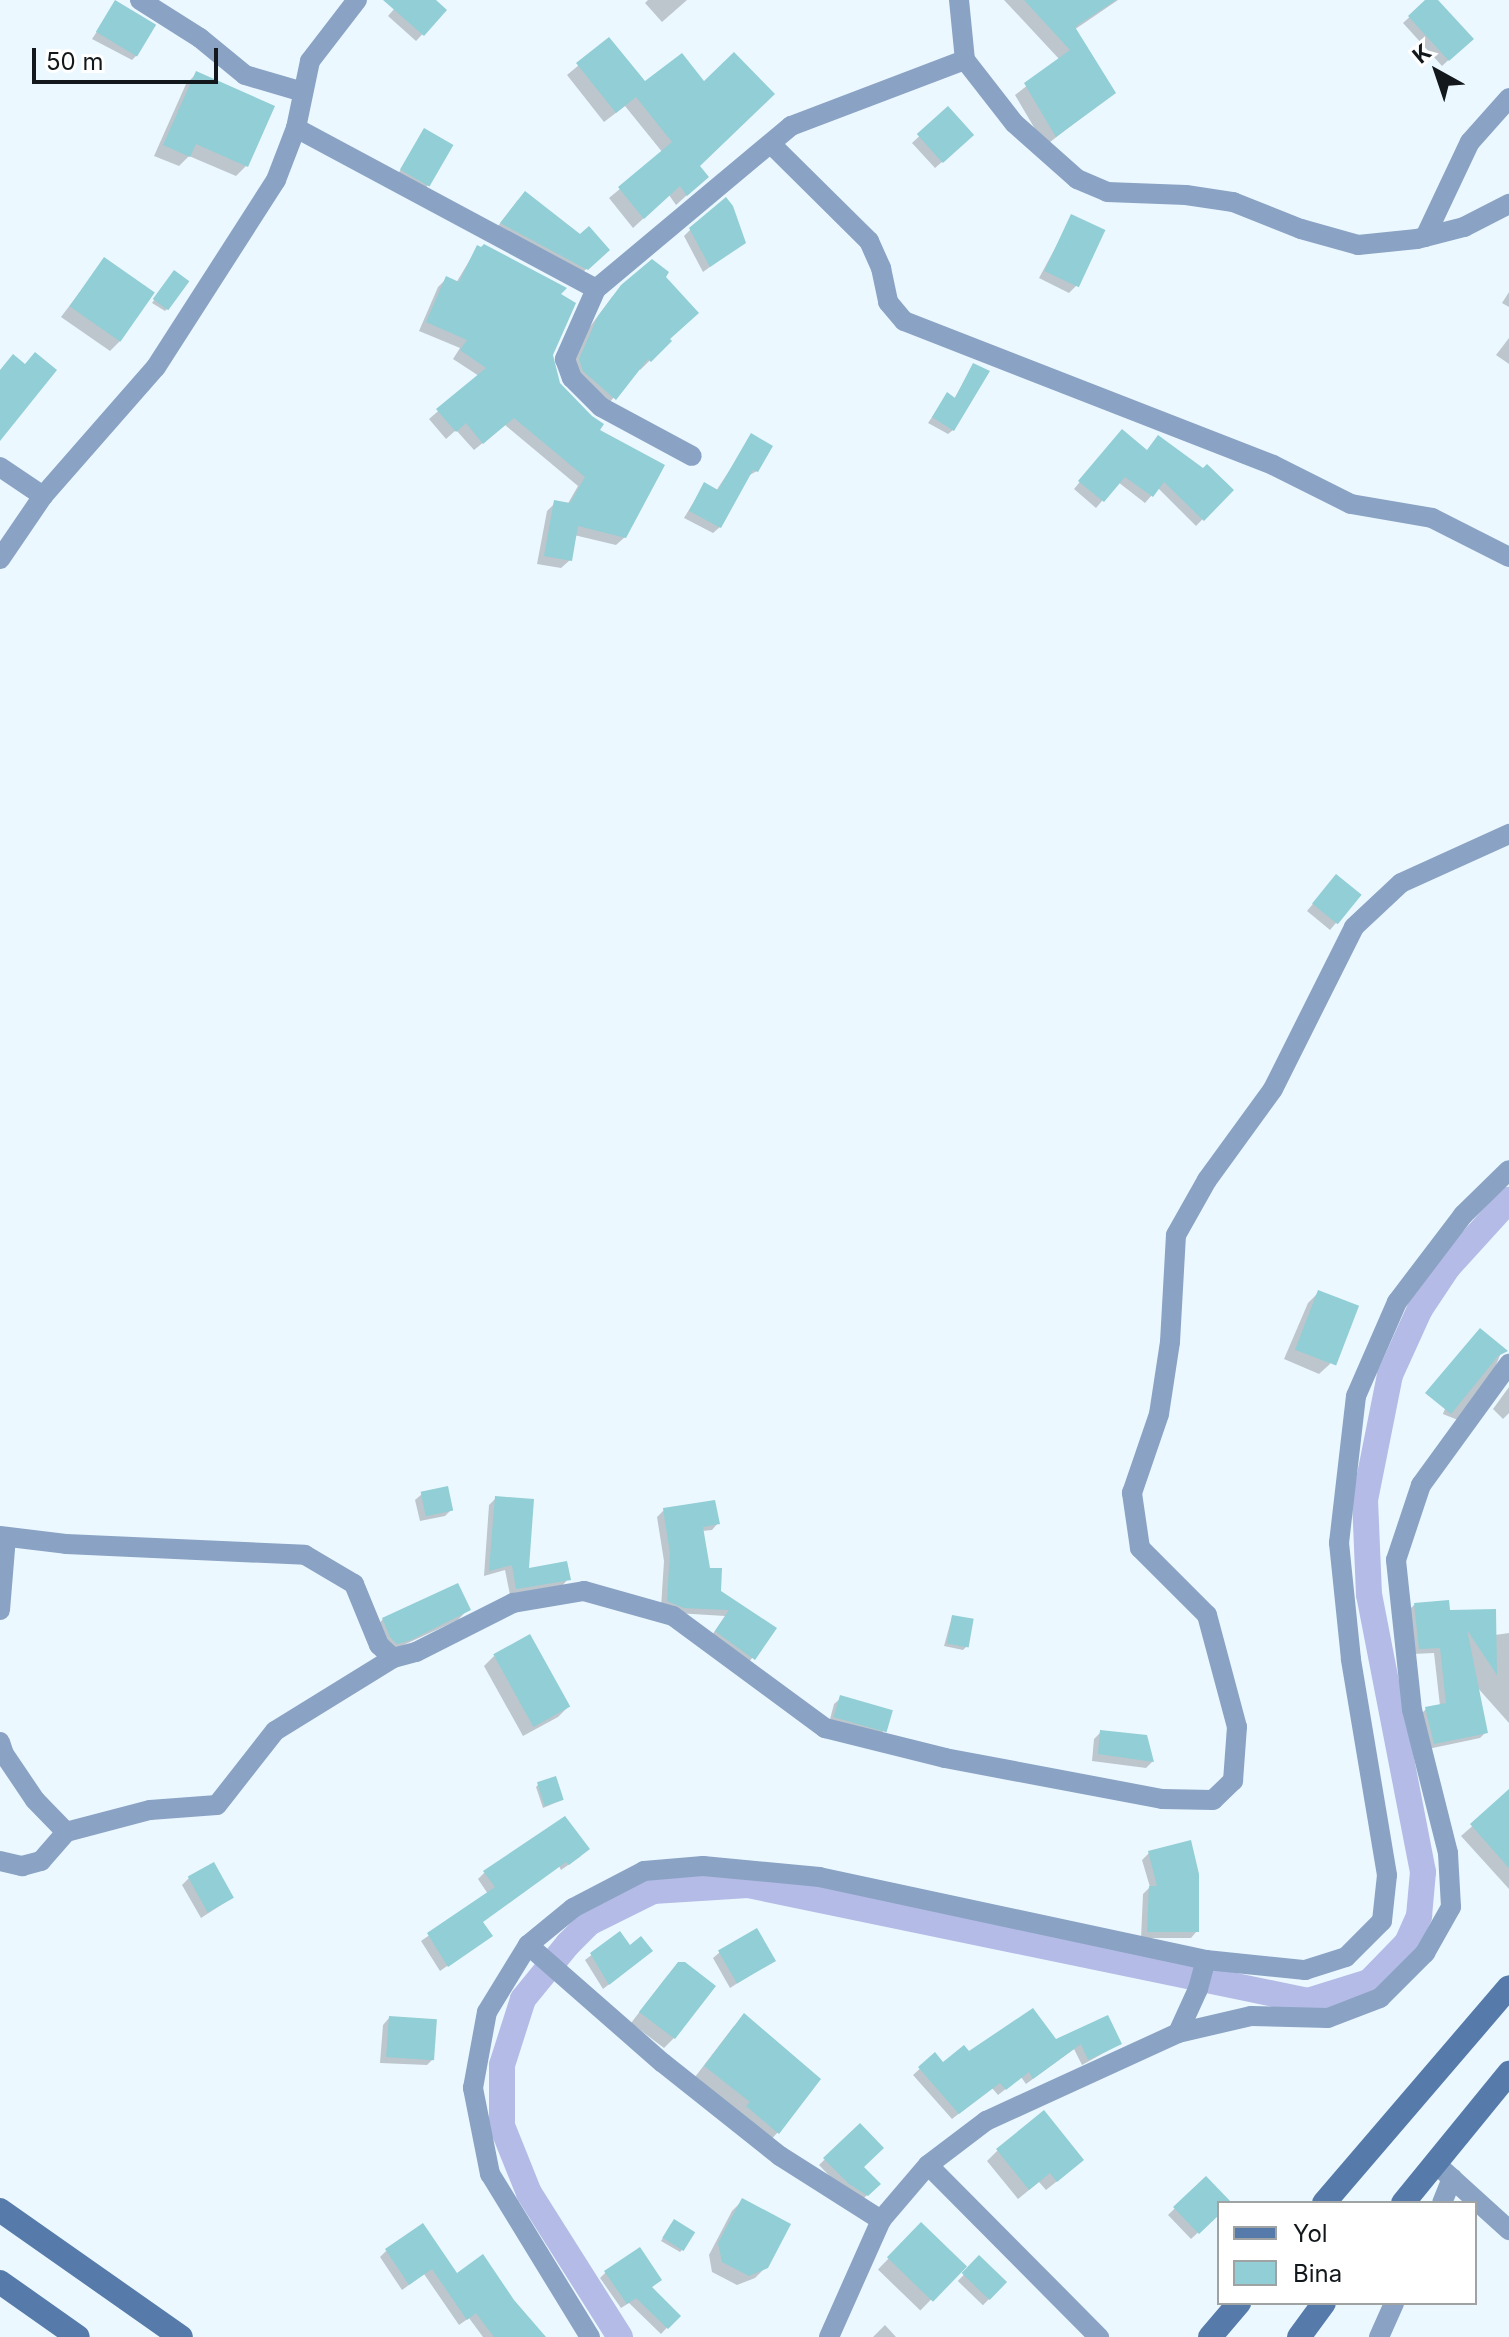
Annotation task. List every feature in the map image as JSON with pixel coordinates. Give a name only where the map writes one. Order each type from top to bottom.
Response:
[{"type":"main road","points":[[1326,2201],[1509,1987]]},
{"type":"main road","points":[[1405,2201],[1444,2170],[1509,2073]]},
{"type":"main road","points":[[0,2210],[181,2337]]},
{"type":"main road","points":[[0,2282],[78,2337]]},
{"type":"main road","points":[[1210,2337],[1237,2305]]},
{"type":"main road","points":[[1299,2337],[1323,2305]]},
{"type":"street","points":[[140,0],[200,38],[245,75],[303,92]]},
{"type":"street","points":[[0,559],[43,496],[156,367],[276,180],[296,128],[310,61],[357,0]]},
{"type":"street","points":[[959,0],[965,60],[1014,123],[1077,179],[1107,192],[1233,202],[1301,229],[1358,245],[1425,237],[1464,227],[1509,204]]},
{"type":"street","points":[[692,456],[601,407],[572,378],[565,359],[596,289],[791,126],[829,109],[965,60]]},
{"type":"street","points":[[1425,237],[1470,142],[1509,98]]},
{"type":"street","points":[[296,128],[596,289]]},
{"type":"street","points":[[771,144],[869,241],[881,268],[888,302],[904,321],[1273,465],[1351,504],[1432,518],[1509,557]]},
{"type":"street","points":[[0,467],[43,496]]},
{"type":"street","points":[[0,1861],[22,1866],[41,1861],[66,1832],[150,1810],[217,1805],[275,1731],[393,1658],[416,1652],[513,1603],[584,1591],[673,1616],[825,1728],[945,1758],[1146,1796],[1213,1800],[1233,1781],[1237,1727],[1207,1615],[1140,1548],[1132,1493],[1159,1414],[1170,1342],[1176,1235],[1207,1180],[1273,1089],[1354,927],[1401,883],[1489,840],[1509,834]]},
{"type":"street","points":[[590,2337],[490,2174],[473,2088],[487,2012],[541,1956],[573,1908],[644,1871],[703,1866],[819,1877],[1202,1973],[1305,1970],[1346,1957],[1382,1921],[1387,1875],[1351,1659],[1339,1543],[1356,1396],[1397,1302],[1463,1215],[1509,1170]]},
{"type":"street","points":[[829,2337],[881,2220],[928,2165],[986,2121],[1178,2033],[1251,2016],[1328,2018],[1380,1998],[1425,1953],[1451,1907],[1448,1853],[1412,1710],[1396,1560],[1421,1485],[1509,1364]]},
{"type":"street","points":[[0,1610],[3,1536],[66,1544],[305,1555],[354,1584],[379,1645],[393,1658]]},
{"type":"street","points":[[0,1742],[4,1754],[35,1800],[66,1832]]},
{"type":"street","points":[[541,1956],[663,2063],[780,2156],[881,2220]]},
{"type":"street","points":[[1178,2033],[1202,1973]]},
{"type":"street","points":[[928,2165],[1099,2337]]},
{"type":"street","points":[[1442,2201],[1444,2170]]},
{"type":"street","points":[[1444,2170],[1509,2230]]},
{"type":"street","points":[[1379,2337],[1393,2305]]},
{"type":"building","points":[[115,0],[156,25],[137,56],[96,32]]},
{"type":"building","points":[[383,0],[436,0],[447,10],[424,36]]},
{"type":"building","points":[[1024,0],[1116,0],[1075,27],[1116,93],[1056,137],[1024,83],[1070,50]]},
{"type":"building","points":[[1425,0],[1438,0],[1474,39],[1449,61],[1408,16]]},
{"type":"building","points":[[609,37],[645,81],[682,53],[704,81],[734,52],[775,94],[700,166],[709,177],[687,196],[680,186],[644,219],[618,187],[672,142],[636,97],[616,113],[576,63]]},
{"type":"building","points":[[196,71],[275,106],[248,167],[196,144],[190,157],[163,145]]},
{"type":"building","points":[[948,106],[974,135],[943,163],[917,134]]},
{"type":"building","points":[[424,128],[453,145],[429,187],[400,170]]},
{"type":"building","points":[[525,191],[580,234],[589,226],[610,250],[588,270],[500,223]]},
{"type":"building","points":[[726,197],[733,206],[746,243],[710,267],[689,228]]},
{"type":"building","points":[[1071,214],[1105,230],[1079,287],[1044,271]]},
{"type":"building","points":[[484,244],[567,288],[561,294],[576,303],[553,355],[560,383],[604,424],[600,430],[665,465],[626,538],[578,526],[572,561],[544,556],[554,500],[570,503],[585,477],[514,418],[483,444],[466,423],[456,432],[436,409],[486,368],[460,350],[467,340],[426,322],[446,276],[459,282],[477,245],[481,247]]},
{"type":"building","points":[[104,257],[155,293],[120,342],[70,306]]},
{"type":"building","points":[[652,259],[669,272],[666,277],[699,313],[670,339],[672,341],[651,362],[648,359],[616,400],[583,371],[579,359],[598,316],[621,285]]},
{"type":"building","points":[[174,270],[189,281],[168,310],[153,299]]},
{"type":"building","points":[[35,352],[57,370],[0,441],[0,370],[13,354],[25,364]]},
{"type":"building","points":[[973,363],[990,371],[954,431],[932,417],[947,392],[955,398]]},
{"type":"building","points":[[1122,429],[1147,450],[1158,435],[1203,468],[1207,464],[1234,490],[1204,521],[1164,482],[1153,497],[1125,477],[1104,502],[1078,481]]},
{"type":"building","points":[[751,433],[773,446],[758,472],[753,470],[721,528],[689,511],[704,482],[718,490]]},
{"type":"building","points":[[1336,874],[1362,895],[1338,924],[1312,904]]},
{"type":"building","points":[[1318,1290],[1359,1306],[1336,1366],[1295,1350]]},
{"type":"building","points":[[1480,1328],[1508,1351],[1498,1356],[1451,1414],[1425,1393]]},
{"type":"building","points":[[448,1486],[453,1510],[426,1516],[421,1492]]},
{"type":"building","points":[[495,1496],[534,1499],[529,1568],[567,1561],[571,1580],[516,1589],[512,1565],[489,1571]]},
{"type":"building","points":[[715,1500],[720,1524],[703,1527],[710,1568],[722,1568],[721,1591],[777,1628],[755,1660],[715,1631],[729,1610],[684,1608],[667,1601],[670,1553],[663,1508]]},
{"type":"building","points":[[458,1583],[471,1610],[411,1640],[397,1644],[390,1637],[382,1618]]},
{"type":"building","points":[[1449,1600],[1450,1610],[1496,1609],[1497,1675],[1467,1630],[1488,1733],[1434,1744],[1425,1707],[1446,1703],[1440,1648],[1419,1649],[1414,1603]]},
{"type":"building","points":[[952,1615],[974,1619],[969,1647],[947,1644]]},
{"type":"building","points":[[530,1634],[570,1707],[534,1727],[493,1654]]},
{"type":"building","points":[[840,1695],[893,1710],[887,1732],[834,1717]]},
{"type":"building","points":[[1100,1730],[1147,1735],[1154,1762],[1098,1754]]},
{"type":"building","points":[[556,1776],[564,1800],[545,1806],[537,1782]]},
{"type":"building","points":[[1509,1789],[1509,1868],[1470,1824]]},
{"type":"building","points":[[565,1816],[590,1849],[569,1865],[566,1862],[483,1922],[493,1936],[448,1967],[427,1933],[495,1887],[483,1871]]},
{"type":"building","points":[[1191,1840],[1199,1874],[1199,1932],[1147,1932],[1149,1886],[1157,1886],[1148,1851]]},
{"type":"building","points":[[214,1862],[234,1898],[208,1912],[188,1877]]},
{"type":"building","points":[[757,1928],[776,1961],[737,1983],[718,1951]]},
{"type":"building","points":[[620,1931],[630,1945],[641,1936],[653,1951],[609,1985],[590,1953]]},
{"type":"building","points":[[678,1962],[685,1962],[716,1986],[675,2039],[639,2012]]},
{"type":"building","points":[[1033,2008],[1056,2039],[1108,2015],[1122,2044],[1088,2060],[1081,2044],[1033,2079],[1029,2072],[1006,2090],[1000,2083],[959,2114],[918,2067],[935,2052],[943,2062],[964,2045],[969,2051]]},
{"type":"building","points":[[744,2013],[821,2079],[779,2134],[746,2106],[750,2102],[704,2066]]},
{"type":"building","points":[[389,2016],[437,2019],[434,2060],[386,2057]]},
{"type":"building","points":[[1044,2110],[1084,2160],[1057,2182],[1050,2173],[1029,2190],[996,2149]]},
{"type":"building","points":[[860,2123],[884,2148],[864,2167],[881,2184],[868,2196],[849,2184],[823,2158]]},
{"type":"building","points":[[1206,2176],[1230,2201],[1217,2201],[1217,2217],[1199,2234],[1173,2207]]},
{"type":"building","points":[[742,2198],[791,2224],[768,2268],[749,2276],[722,2262],[718,2243]]},
{"type":"building","points":[[674,2219],[695,2232],[684,2251],[662,2238]]},
{"type":"building","points":[[921,2222],[967,2266],[933,2302],[887,2257]]},
{"type":"building","points":[[423,2223],[457,2273],[483,2254],[514,2300],[546,2337],[494,2337],[476,2313],[467,2320],[432,2269],[409,2285],[385,2249]]},
{"type":"building","points":[[640,2247],[662,2280],[652,2287],[681,2316],[668,2329],[636,2298],[627,2304],[604,2271]]},
{"type":"building","points":[[979,2255],[1007,2282],[990,2300],[962,2273]]},
{"type":"waterway","points":[[620,2337],[529,2193],[502,2126],[502,2065],[523,1999],[589,1923],[653,1891],[748,1885],[1308,2001],[1369,1982],[1407,1943],[1419,1916],[1423,1872],[1369,1595],[1365,1500],[1390,1375],[1420,1309],[1448,1267],[1509,1200]]}]
